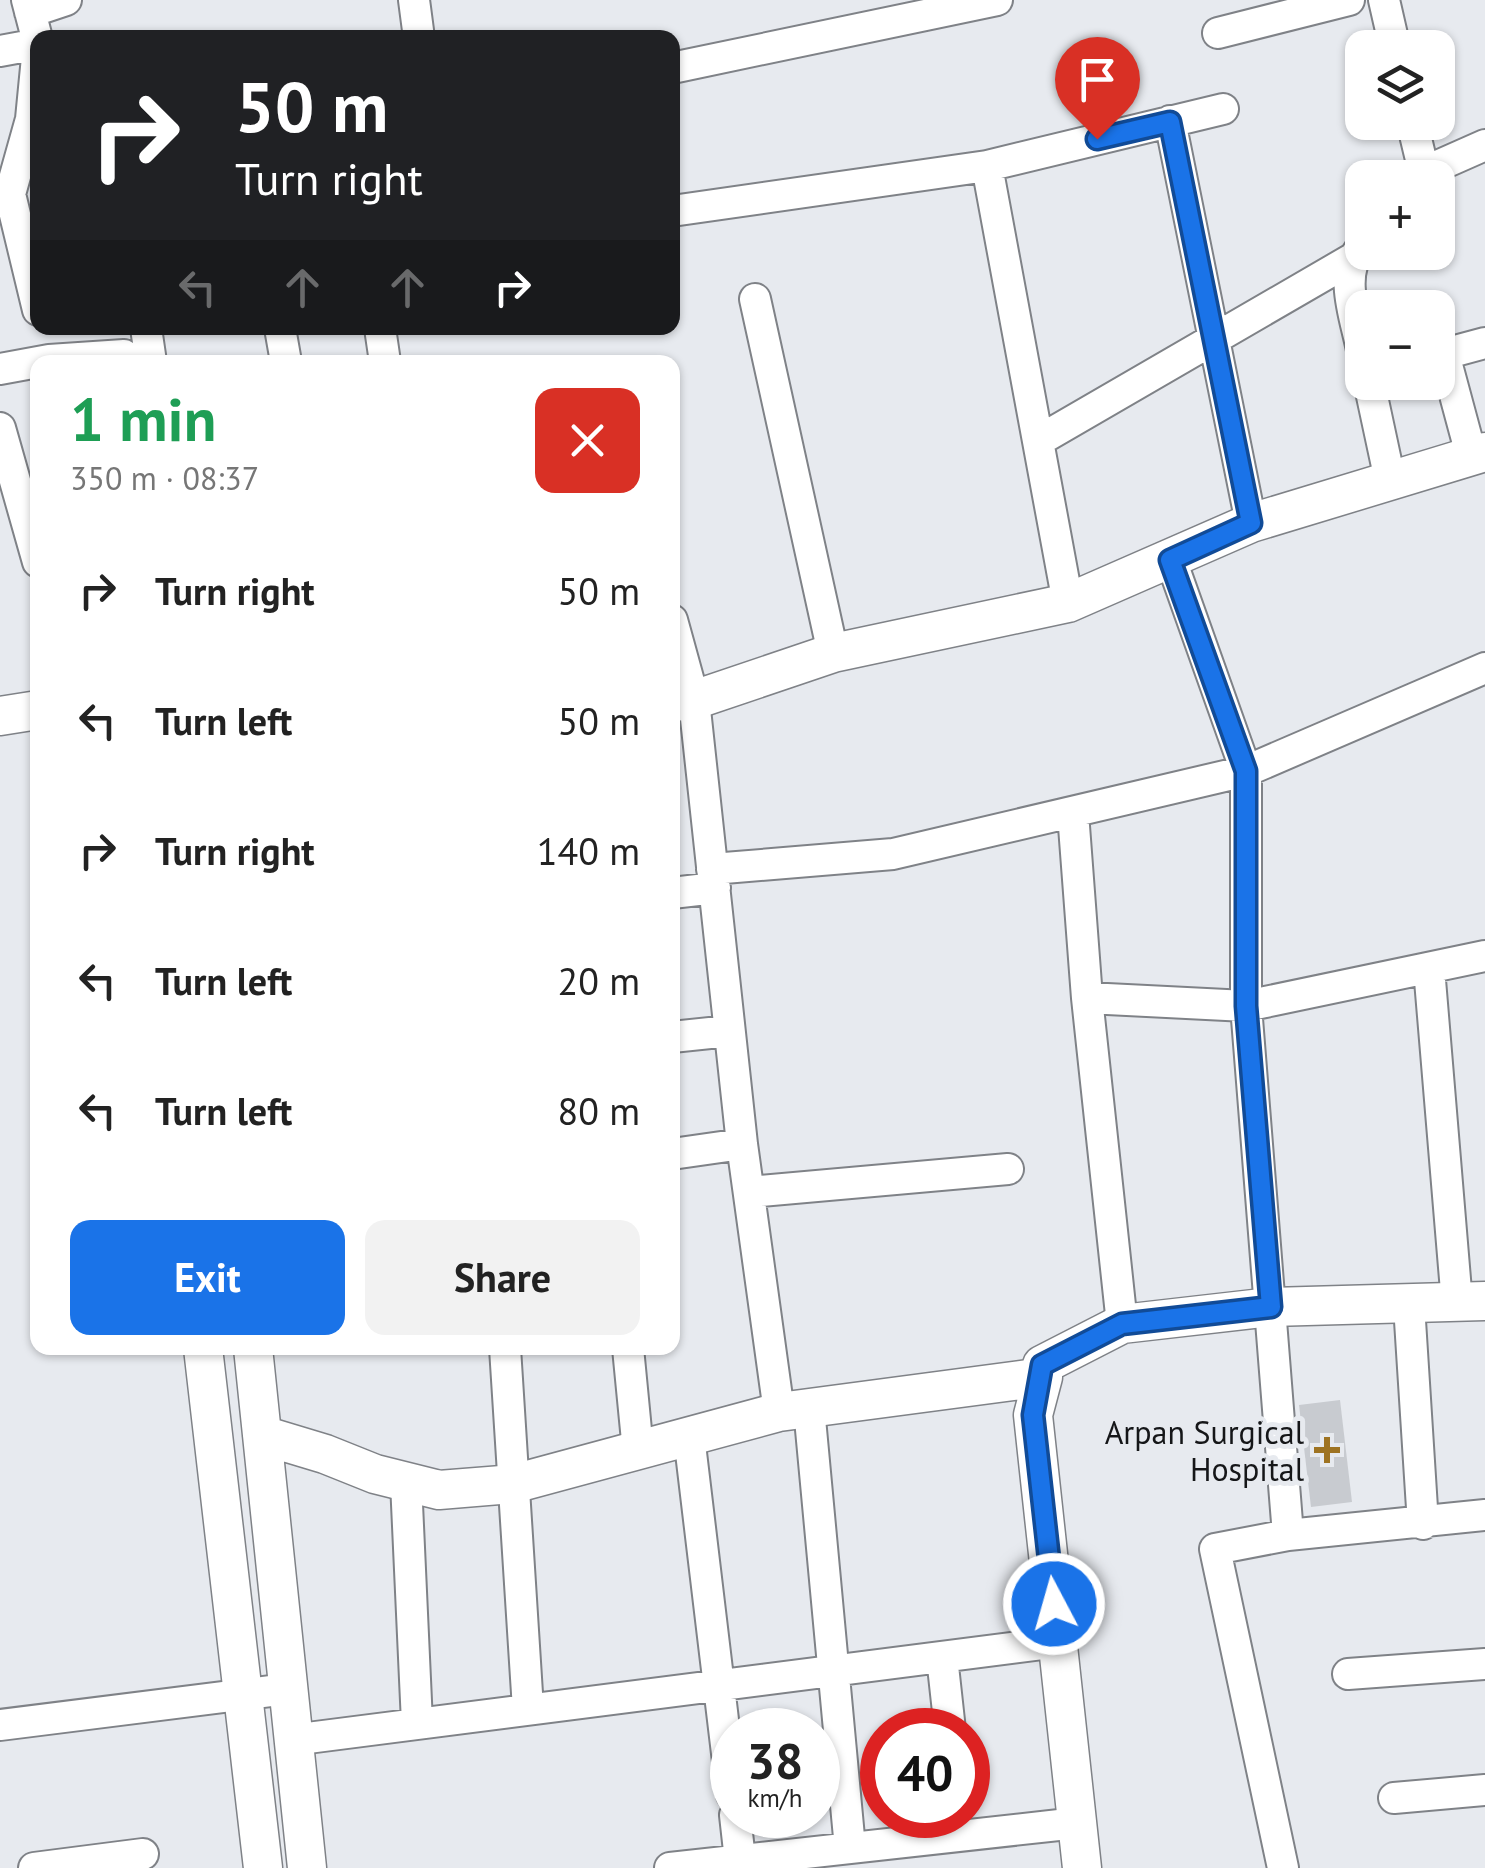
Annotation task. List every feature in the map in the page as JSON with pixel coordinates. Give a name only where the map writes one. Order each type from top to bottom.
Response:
[{"type":"street","points":[[28,6],[66,0]]},
{"type":"street","points":[[414,0],[418,30]]},
{"type":"street","points":[[680,66],[997,0]]},
{"type":"street","points":[[1218,33],[1349,0]]},
{"type":"street","points":[[1384,0],[1391,30]]},
{"type":"street","points":[[0,51],[30,45]]},
{"type":"street","points":[[680,209],[987,166],[1222,109]]},
{"type":"street","points":[[30,119],[10,194],[30,277]]},
{"type":"street","points":[[1170,122],[1251,523]]},
{"type":"street","points":[[1455,160],[1485,146]]},
{"type":"street","points":[[987,166],[1068,603]]},
{"type":"street","points":[[1038,441],[1345,259]]},
{"type":"street","points":[[755,298],[833,653]]},
{"type":"street","points":[[850,1848],[834,1670],[794,1410],[749,1192],[714,878],[683,701],[833,653],[1068,603],[1251,523],[1478,455],[1444,354],[1485,343]]},
{"type":"street","points":[[106,355],[139,352]]},
{"type":"street","points":[[0,369],[30,364]]},
{"type":"street","points":[[1374,400],[1390,480]]},
{"type":"street","points":[[0,428],[30,534]]},
{"type":"street","points":[[1170,560],[1246,771],[1246,1006],[1288,1536]]},
{"type":"street","points":[[680,890],[714,878],[894,854],[1246,771],[1485,668]]},
{"type":"street","points":[[0,716],[30,711]]},
{"type":"street","points":[[1073,813],[1087,998],[1122,1324]]},
{"type":"street","points":[[1087,998],[1246,1006],[1485,956]]},
{"type":"street","points":[[1082,1868],[1033,1415],[1042,1365],[1122,1324],[1271,1307],[1471,1302],[1429,968]]},
{"type":"street","points":[[680,1035],[729,1031]]},
{"type":"street","points":[[680,1153],[742,1144]]},
{"type":"street","points":[[749,1192],[1008,1168]]},
{"type":"street","points":[[1409,1304],[1423,1524]]},
{"type":"street","points":[[204,1355],[262,1868]]},
{"type":"street","points":[[255,1355],[307,1868]]},
{"type":"street","points":[[505,1355],[528,1709]]},
{"type":"street","points":[[629,1355],[638,1450]]},
{"type":"street","points":[[262,1436],[440,1490],[514,1484],[794,1410],[1042,1377]]},
{"type":"street","points":[[689,1436],[722,1708]]},
{"type":"street","points":[[406,1482],[417,1723]]},
{"type":"street","points":[[1282,1868],[1215,1550],[1288,1536],[1485,1515]]},
{"type":"street","points":[[292,1740],[1058,1642]]},
{"type":"street","points":[[942,1657],[948,1708]]},
{"type":"street","points":[[1348,1674],[1485,1664]]},
{"type":"street","points":[[0,1725],[287,1689]]},
{"type":"street","points":[[1394,1798],[1485,1790]]},
{"type":"street","points":[[990,1825],[1077,1823]]},
{"type":"street","points":[[743,1838],[752,1862]]},
{"type":"street","points":[[670,1868],[752,1862],[900,1838]]},
{"type":"street","points":[[34,1868],[142,1854]]},
{"type":"building","points":[[1340,1400],[1352,1502],[1311,1507],[1299,1405]]},
{"type":"place","name":"Arpan Surgical Hospital","points":[[1327,1450]]},
{"type":"route","points":[[1054,1604],[1033,1415],[1042,1365],[1122,1324],[1271,1307],[1246,1006],[1246,771],[1170,560],[1251,523],[1170,122],[1097,139]]}]
